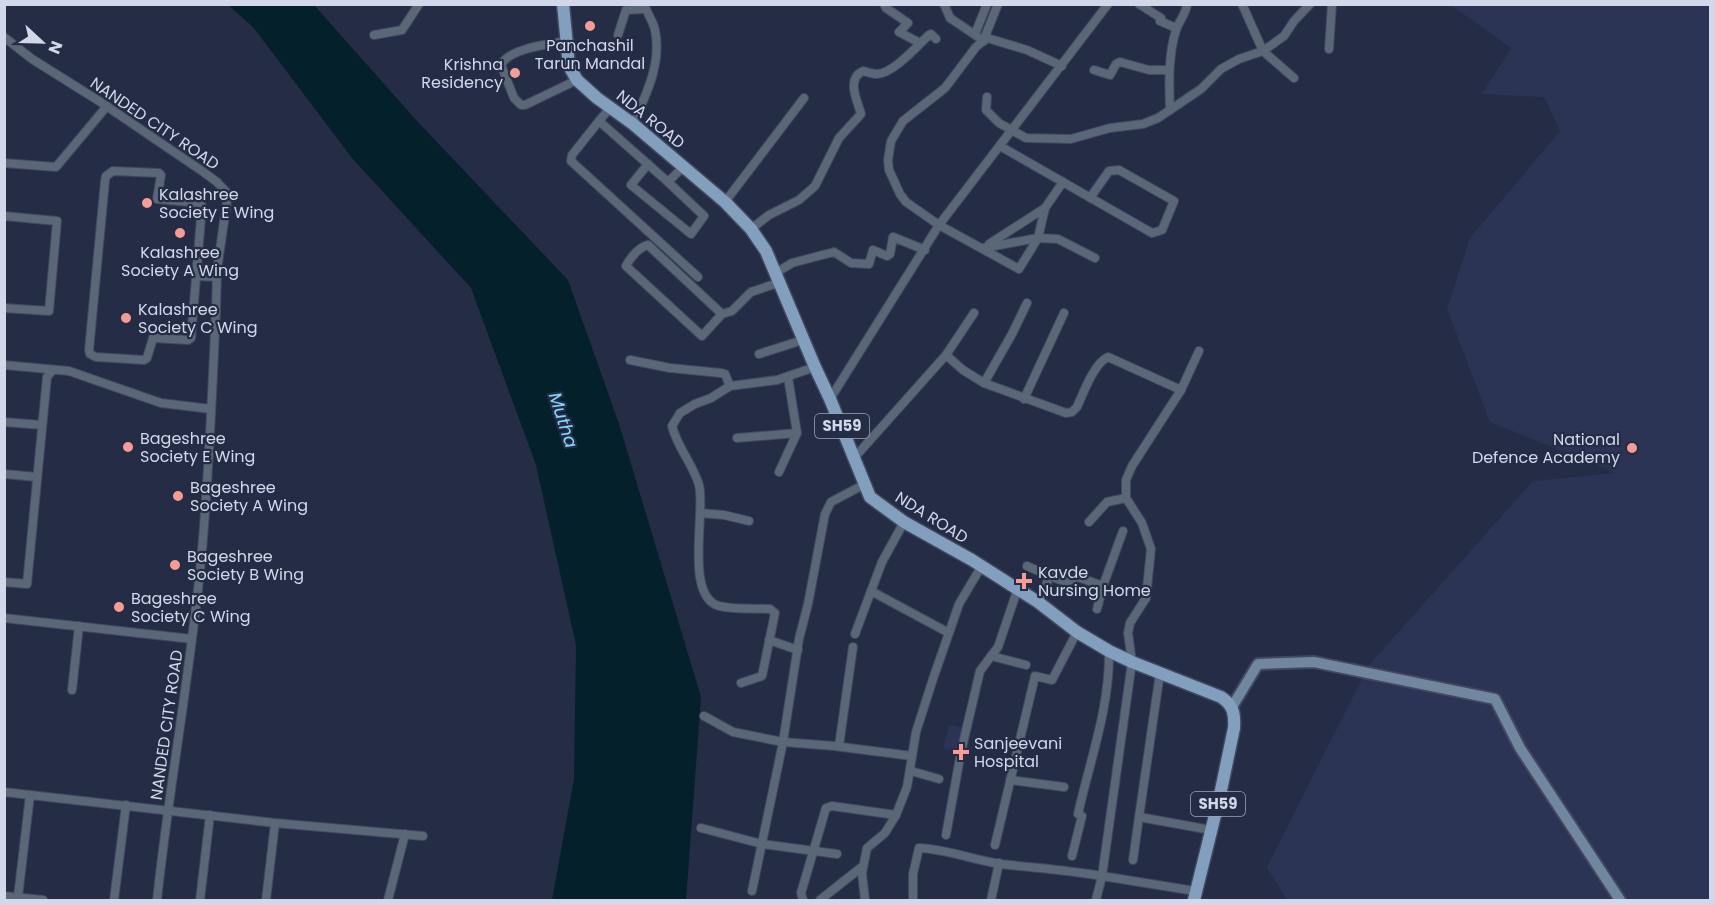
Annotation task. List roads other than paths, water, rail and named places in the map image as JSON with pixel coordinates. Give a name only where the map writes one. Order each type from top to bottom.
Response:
[{"type":"main road","points":[[564,9],[569,66],[577,80]]},
{"type":"main road","name":"NDA ROAD","points":[[577,80],[633,124],[724,202],[751,229],[766,251],[870,496],[904,522],[1038,602],[1077,632],[1109,651],[1221,697],[1232,707]]},
{"type":"main road","name":"SH59","points":[[1195,896],[1234,728],[1235,717],[1232,707]]},
{"type":"street","points":[[374,35],[402,30],[419,4]]},
{"type":"street","points":[[884,4],[886,8],[908,23],[899,32],[920,43]]},
{"type":"street","points":[[944,4],[950,18],[975,34],[985,39],[1027,50],[1062,66]]},
{"type":"street","points":[[975,34],[987,4]]},
{"type":"street","points":[[998,4],[985,39],[971,53],[945,88],[907,116],[891,141],[889,170],[906,202],[939,225],[1019,269],[1038,238],[1045,208],[1063,182]]},
{"type":"street","points":[[830,399],[939,225],[1108,4]]},
{"type":"street","points":[[1139,4],[1161,18],[1160,21],[1176,28]]},
{"type":"street","points":[[1170,110],[1169,70],[1176,28],[1186,13],[1187,4]]},
{"type":"street","points":[[1242,4],[1263,51],[1293,78]]},
{"type":"street","points":[[987,97],[986,110],[999,123],[1026,138],[1071,139],[1110,128],[1143,124],[1158,118],[1200,89],[1221,69],[1239,59],[1263,51],[1284,36],[1310,4]]},
{"type":"street","points":[[1329,49],[1332,4]]},
{"type":"street","points":[[618,34],[626,9],[645,7],[655,30],[655,69],[633,124]]},
{"type":"street","points":[[751,229],[769,215],[799,200],[814,186],[839,138],[861,114],[854,92],[854,79],[857,74],[863,71],[881,73],[896,65],[931,34],[936,39]]},
{"type":"street","points":[[566,36],[513,54],[501,65],[514,98],[521,105],[577,80]]},
{"type":"street","name":"NANDED CITY ROAD","points":[[4,37],[32,59],[107,106],[217,182],[228,194],[217,273],[201,560],[157,900]]},
{"type":"street","points":[[1094,70],[1110,75],[1116,64],[1120,62],[1149,70],[1169,70]]},
{"type":"street","points":[[724,202],[804,98]]},
{"type":"street","points":[[4,163],[56,167],[107,106]]},
{"type":"street","points":[[610,108],[572,155],[572,161],[698,277]]},
{"type":"street","points":[[599,121],[648,164],[668,182],[704,216],[691,234],[631,185],[648,164]]},
{"type":"street","points":[[1000,146],[1090,198],[1152,233],[1162,230],[1174,201],[1119,170],[1109,171],[1090,198]]},
{"type":"street","points":[[668,182],[683,167]]},
{"type":"street","points":[[110,172],[159,173],[161,175],[157,199],[200,203],[197,272],[189,340],[153,338],[147,358],[144,360],[96,357],[90,354],[102,201],[106,176],[110,172]]},
{"type":"street","points":[[983,248],[1045,208]]},
{"type":"street","points":[[4,216],[57,221],[49,312],[4,309]]},
{"type":"street","points":[[722,315],[648,245],[641,248],[628,261],[626,266],[702,336],[722,315],[732,311],[751,292],[776,278],[792,263],[834,252],[850,263],[869,264],[873,250],[887,256],[890,254],[893,237],[925,250]]},
{"type":"street","points":[[983,248],[1038,238],[1058,239],[1095,258]]},
{"type":"street","points":[[197,272],[217,273]]},
{"type":"street","points":[[984,383],[1027,303]]},
{"type":"street","points":[[855,457],[946,355],[974,313]]},
{"type":"street","points":[[1024,399],[1064,313]]},
{"type":"street","points":[[759,354],[803,340]]},
{"type":"street","points":[[1096,900],[1102,876],[1132,662],[1128,633],[1130,623],[1146,598],[1150,549],[1142,524],[1126,498],[1126,480],[1132,466],[1180,390],[1199,351]]},
{"type":"street","points":[[946,355],[963,370],[984,383],[1066,413],[1072,412],[1077,407],[1096,368],[1103,359],[1108,357],[1180,390]]},
{"type":"street","points":[[630,360],[670,368],[721,373],[725,375],[730,386]]},
{"type":"street","points":[[4,365],[69,371],[161,403],[211,409]]},
{"type":"street","points":[[741,683],[762,676],[775,613],[773,610],[719,606],[708,596],[702,583],[698,560],[699,484],[674,436],[672,426],[680,413],[730,386],[788,377],[814,367]]},
{"type":"street","points":[[4,582],[27,584],[47,377],[53,370]]},
{"type":"street","points":[[779,472],[797,433],[788,377]]},
{"type":"street","points":[[4,422],[42,425]]},
{"type":"street","points":[[737,438],[797,433]]},
{"type":"street","points":[[4,474],[37,477]]},
{"type":"street","points":[[752,891],[783,742],[798,650],[825,514],[831,502],[865,484]]},
{"type":"street","points":[[1089,522],[1107,502],[1126,498]]},
{"type":"street","points":[[700,513],[724,515],[749,521]]},
{"type":"street","points":[[855,634],[882,562],[904,522]]},
{"type":"street","points":[[1097,609],[1123,531]]},
{"type":"street","points":[[1027,566],[1066,582],[1078,577],[1103,586]]},
{"type":"street","points":[[865,900],[863,866],[867,848],[885,834],[896,815],[911,771],[916,732],[949,633],[959,604],[981,567]]},
{"type":"street","points":[[1038,602],[1050,576]]},
{"type":"street","points":[[871,591],[949,633]]},
{"type":"street","points":[[946,835],[961,752],[980,671],[998,647],[1017,591]]},
{"type":"street","points":[[4,618],[192,639]]},
{"type":"street","points":[[72,690],[79,626]]},
{"type":"street","points":[[995,845],[1035,676],[1052,680],[1077,632]]},
{"type":"street","points":[[770,640],[798,650]]},
{"type":"street","points":[[839,746],[853,647]]},
{"type":"street","points":[[1072,856],[1082,816],[1078,814],[1088,769],[1095,752],[1107,690],[1109,651]]},
{"type":"street","points":[[992,656],[1026,665]]},
{"type":"street","points":[[1232,707],[1258,664],[1314,662],[1495,699],[1520,748],[1620,900]]},
{"type":"street","points":[[1133,860],[1160,673]]},
{"type":"street","points":[[704,716],[733,732],[783,742],[839,746],[912,756]]},
{"type":"street","points":[[911,771],[939,779]]},
{"type":"street","points":[[1010,780],[1064,787]]},
{"type":"street","points":[[4,792],[275,823],[423,836]]},
{"type":"street","points":[[18,897],[30,795]]},
{"type":"street","points":[[114,900],[126,805]]},
{"type":"street","points":[[803,900],[801,893],[826,808],[832,806],[896,815]]},
{"type":"street","points":[[200,900],[210,815]]},
{"type":"street","points":[[1138,818],[1211,830]]},
{"type":"street","points":[[266,900],[275,823]]},
{"type":"street","points":[[701,828],[762,844],[837,854]]},
{"type":"street","points":[[388,900],[405,834]]},
{"type":"street","points":[[913,900],[914,864],[919,849],[938,850],[999,863],[1062,869],[1195,896]]},
{"type":"street","points":[[991,900],[999,863]]},
{"type":"street","points":[[820,900],[863,866]]},
{"type":"street","points":[[4,896],[43,900]]},
{"type":"water","name":"Mutha","points":[[228,5],[314,5],[417,121],[568,280],[619,424],[701,697],[686,900],[552,900],[574,779],[576,645],[536,465],[471,288],[352,158],[253,27]]},
{"type":"place","name":"Panchashil Tarun Mandal","points":[[590,26]]},
{"type":"place","name":"Krishna Residency","points":[[515,73]]},
{"type":"place","name":"Kalashree Society E Wing","points":[[147,203]]},
{"type":"place","name":"Kalashree Society A Wing","points":[[180,233]]},
{"type":"place","name":"Kalashree Society C Wing","points":[[126,318]]},
{"type":"place","name":"Bageshree Society E Wing","points":[[128,447]]},
{"type":"place","name":"National Defence Academy","points":[[1632,448]]},
{"type":"place","name":"Bageshree Society A Wing","points":[[178,496]]},
{"type":"place","name":"Bageshree Society B Wing","points":[[175,565]]},
{"type":"place","name":"Kavde Nursing Home","points":[[1024,581]]},
{"type":"place","name":"Bageshree Society C Wing","points":[[119,607]]},
{"type":"place","name":"Sanjeevani Hospital","points":[[961,752]]}]
